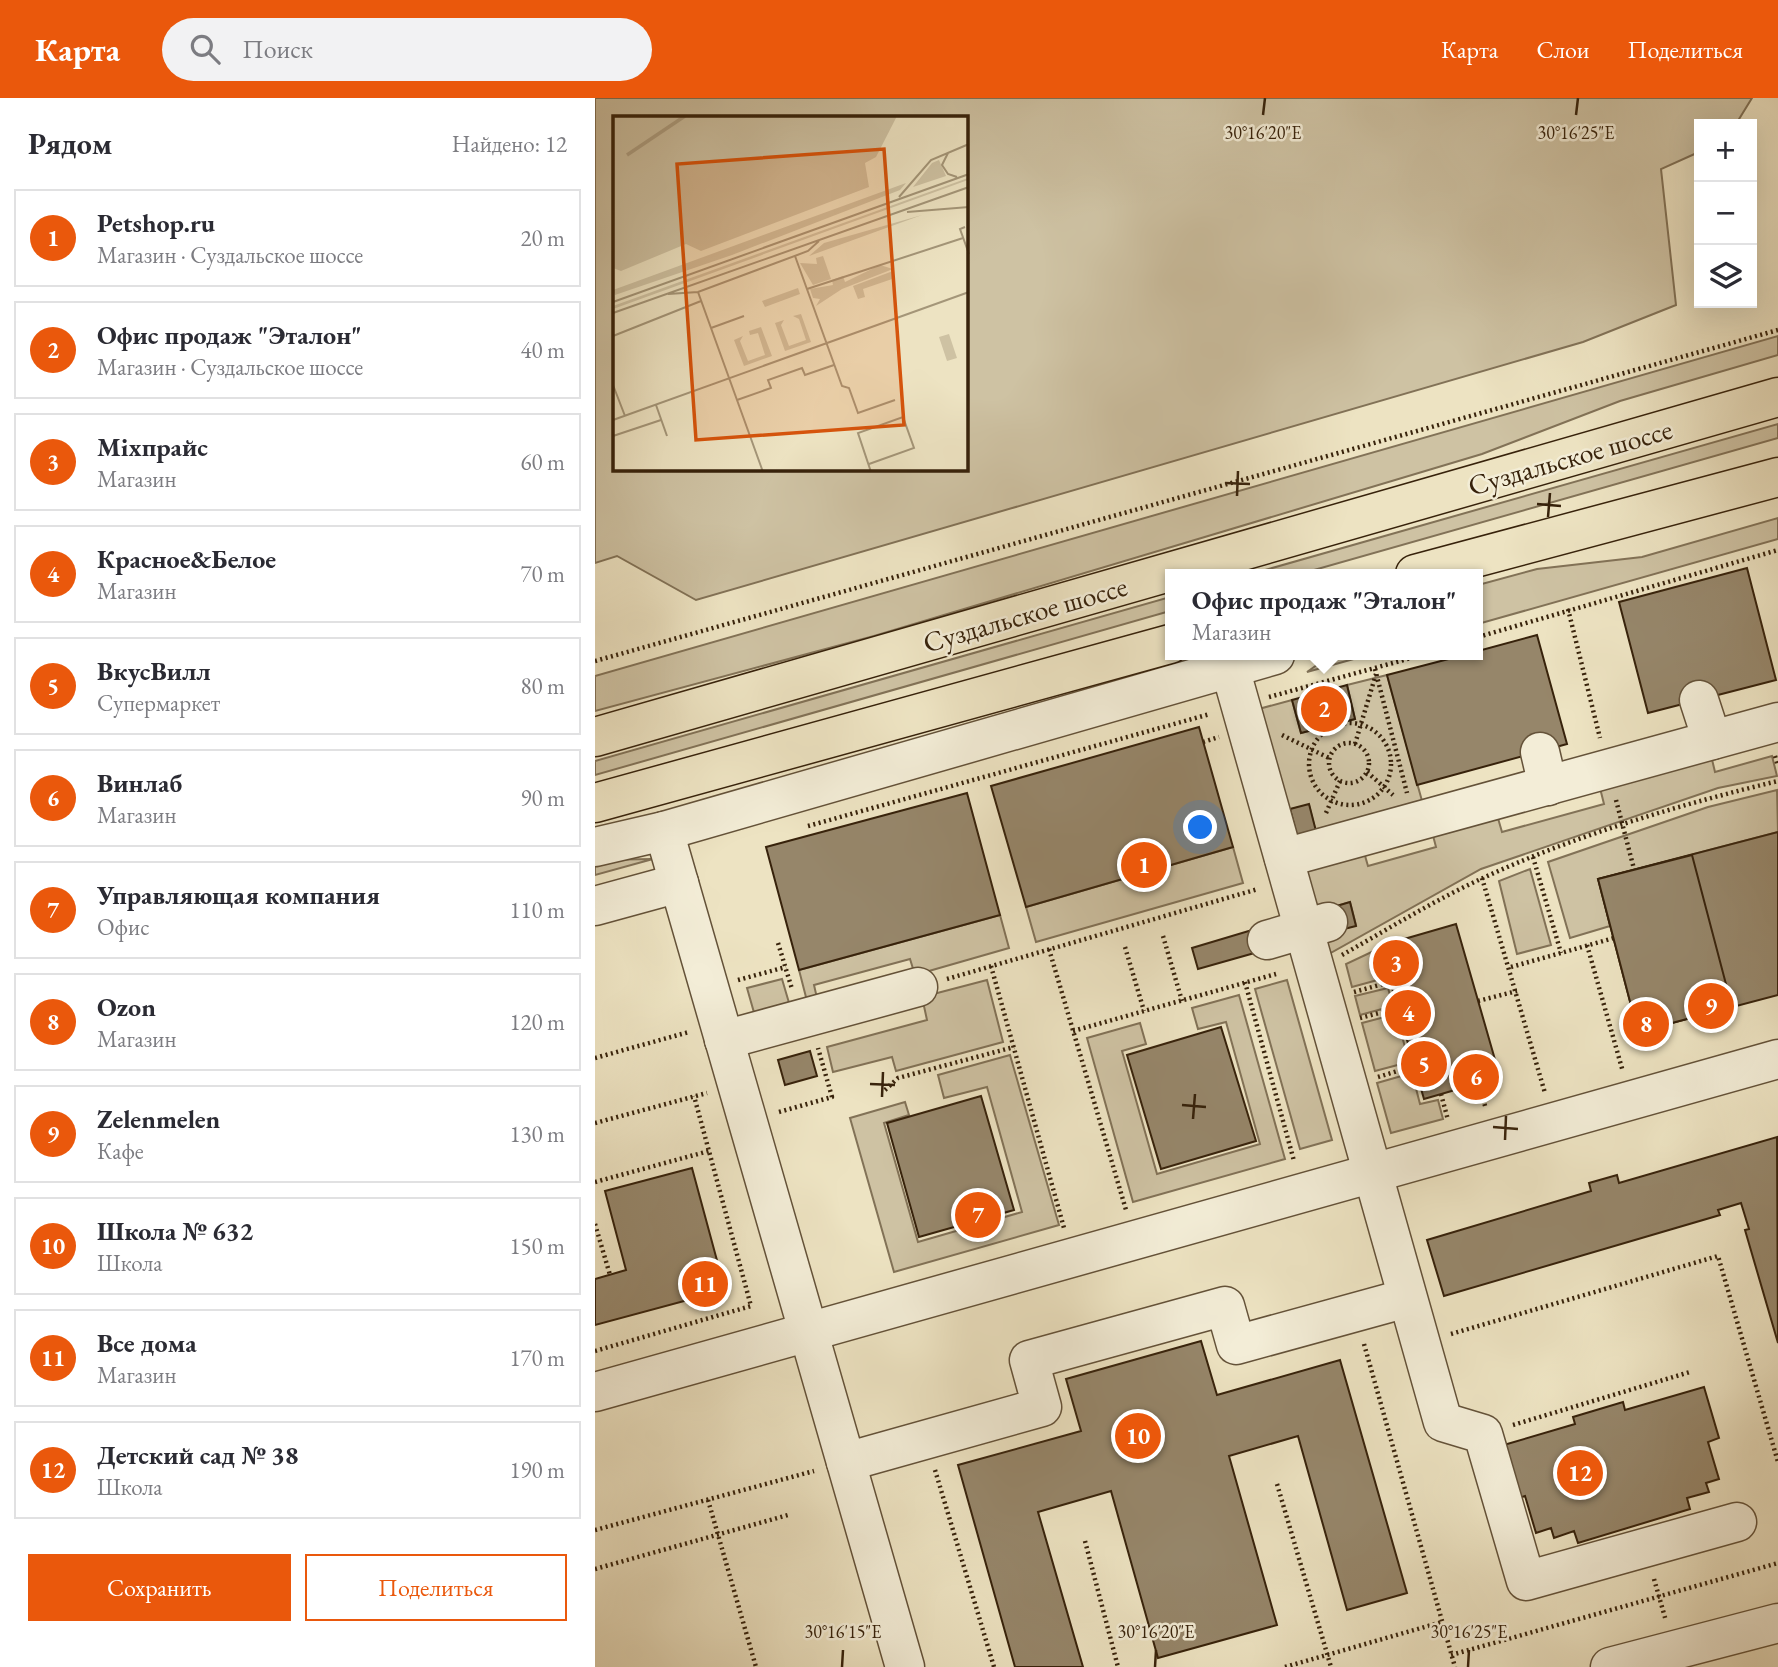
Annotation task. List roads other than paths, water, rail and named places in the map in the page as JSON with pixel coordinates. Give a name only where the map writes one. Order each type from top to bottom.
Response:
[{"type":"main road","name":"Суздальское шоссе","points":[[1180,569],[1778,397]]},
{"type":"main road","points":[[1434,569],[1778,477]]},
{"type":"main road","name":"Суздальское шоссе","points":[[595,737],[1165,573]]},
{"type":"main road","points":[[595,803],[1165,645]]},
{"type":"street","points":[[595,847],[664,831],[1258,660]]},
{"type":"street","points":[[1230,668],[1287,869],[1316,925],[1372,1173],[1443,1422],[1483,1434],[1526,1581],[1737,1522]]},
{"type":"street","points":[[1699,700],[1712,740]]},
{"type":"street","points":[[1287,869],[1544,769],[1712,740],[1778,722]]},
{"type":"street","points":[[664,831],[679,883],[708,1036],[748,1122],[809,1332],[832,1466],[905,1667]]},
{"type":"street","points":[[595,906],[679,883]]},
{"type":"street","points":[[1274,956],[1316,925]]},
{"type":"street","points":[[708,1036],[801,1019],[918,987]]},
{"type":"street","points":[[595,1392],[1778,1059]]},
{"type":"street","points":[[832,1466],[1042,1407],[1029,1360],[1225,1306],[1236,1345],[1407,1298]]},
{"type":"street","points":[[1610,1667],[1778,1623]]},
{"type":"place","name":"Офис продаж \"Эталон\"","points":[[1324,709]]},
{"type":"place","name":"Petshop.ru","points":[[1144,865]]},
{"type":"place","name":"Mixпрайс","points":[[1396,963]]},
{"type":"place","name":"Zelenmelen","points":[[1711,1006]]},
{"type":"place","name":"Красное&Белое","points":[[1408,1013]]},
{"type":"place","name":"Ozon","points":[[1646,1024]]},
{"type":"place","name":"ВкусВилл","points":[[1424,1064]]},
{"type":"place","name":"Винлаб","points":[[1476,1077]]},
{"type":"place","name":"Управляющая компания","points":[[978,1215]]},
{"type":"place","name":"Все дома","points":[[705,1284]]},
{"type":"place","name":"Школа № 632","points":[[1138,1436]]},
{"type":"place","name":"Детский сад № 38","points":[[1580,1473]]}]
